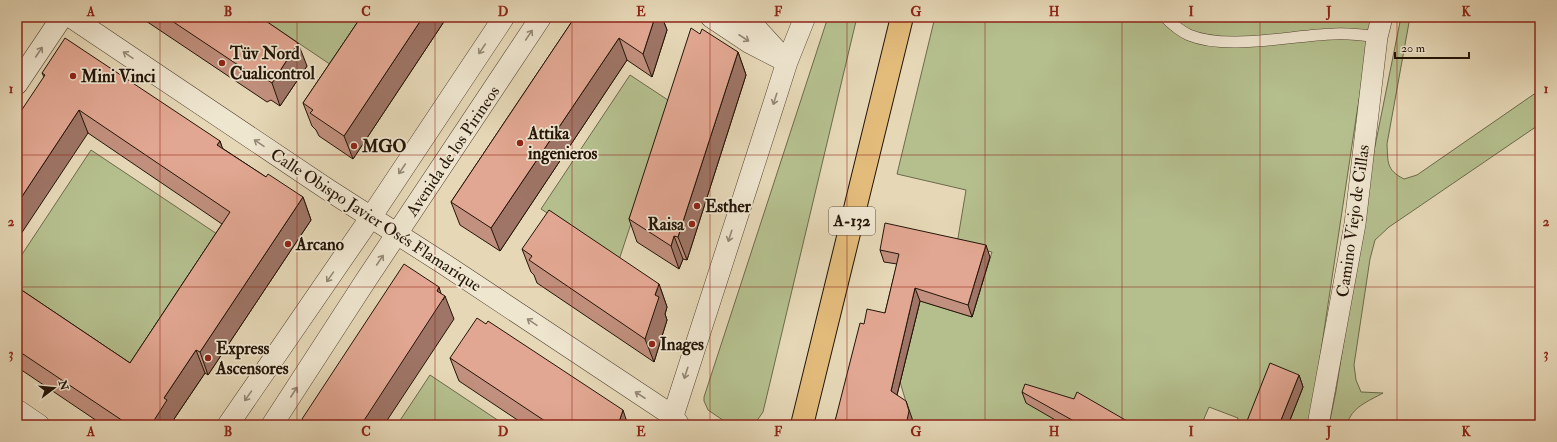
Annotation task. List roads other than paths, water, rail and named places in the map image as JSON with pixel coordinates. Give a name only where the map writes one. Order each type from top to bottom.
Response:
[{"type":"main road","name":"A-132","points":[[802,425],[902,17]]},
{"type":"street","points":[[17,84],[62,17]]},
{"type":"street","name":"Calle Obispo Javier Osés Flamarique","points":[[71,17],[320,184],[371,216],[674,422]]},
{"type":"street","name":"Avenida de los Pirineos","points":[[228,425],[371,216],[504,17]]},
{"type":"street","name":"Avenida de los Pirineos","points":[[272,425],[541,17]]},
{"type":"street","points":[[711,17],[750,43],[787,62]]},
{"type":"street","points":[[746,17],[787,62]]},
{"type":"street","points":[[674,422],[787,62],[804,17]]},
{"type":"street","name":"Camino Viejo de Cillas","points":[[1318,425],[1355,224],[1377,37],[1382,17]]},
{"type":"street","points":[[17,410],[39,425]]},
{"type":"lane","points":[[1165,17],[1173,26],[1189,35],[1209,41],[1238,42],[1335,34],[1353,34],[1377,37]]},
{"type":"place","name":"Tüv Nord Cualicontrol","points":[[222,63]]},
{"type":"place","name":"Mini Vinci","points":[[73,76]]},
{"type":"place","name":"Attika ingenieros","points":[[520,143]]},
{"type":"place","name":"MGO","points":[[354,146]]},
{"type":"place","name":"Esther","points":[[697,206]]},
{"type":"place","name":"Raisa","points":[[692,224]]},
{"type":"place","name":"Arcano","points":[[288,244]]},
{"type":"place","name":"Inages","points":[[652,344]]},
{"type":"place","name":"Express Ascensores","points":[[208,358]]}]
